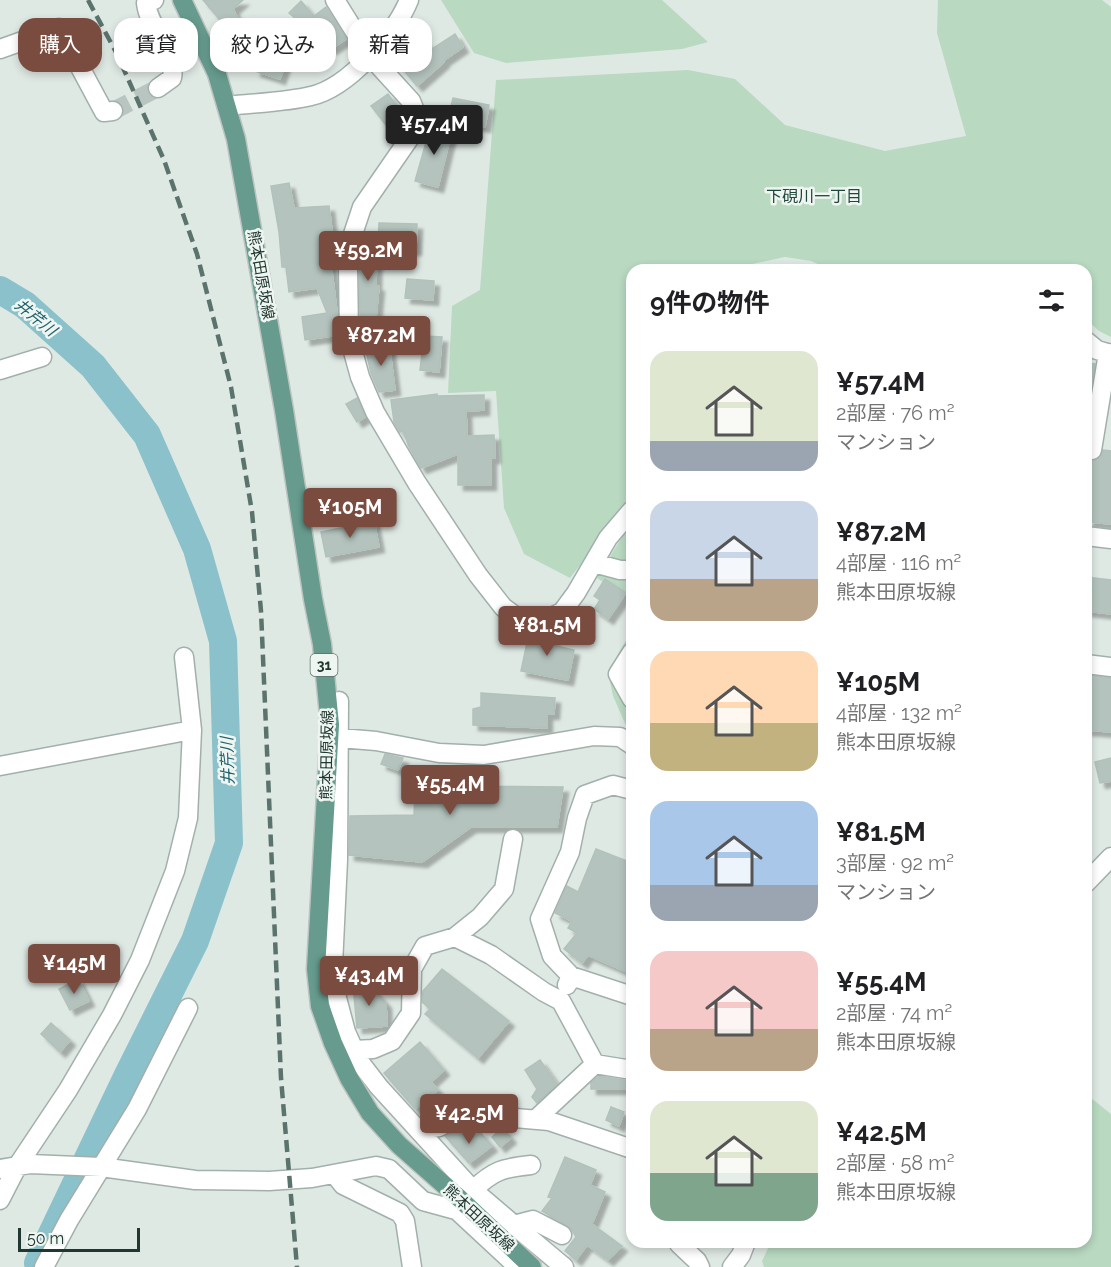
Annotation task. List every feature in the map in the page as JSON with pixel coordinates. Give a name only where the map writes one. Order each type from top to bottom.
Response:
[{"type":"main road","name":"熊本田原坂線","points":[[182,0],[218,74],[236,139],[250,210],[322,644],[330,725],[316,969],[320,1006],[349,1078],[370,1113],[399,1145],[458,1196],[532,1267]]},
{"type":"street","points":[[154,0],[146,3],[147,14],[174,68],[172,78],[158,88]]},
{"type":"street","points":[[334,0],[348,22]]},
{"type":"street","points":[[399,18],[409,0]]},
{"type":"street","points":[[0,49],[59,28],[104,112],[113,111]]},
{"type":"street","points":[[228,106],[311,96],[330,89],[351,72]]},
{"type":"street","points":[[385,72],[411,101],[420,123],[362,207],[351,240],[348,265],[349,337],[360,377],[375,412],[417,483],[478,575],[503,607],[522,621],[542,622],[562,612],[608,538],[626,517]]},
{"type":"street","points":[[1092,346],[1097,350],[1110,353],[1092,450]]},
{"type":"street","points":[[0,370],[42,357]]},
{"type":"street","points":[[1092,537],[1111,539]]},
{"type":"street","points":[[594,563],[626,570]]},
{"type":"street","points":[[0,1200],[16,1166],[68,1090],[112,1015],[144,949],[175,871],[188,818],[192,730],[184,657]]},
{"type":"street","points":[[626,662],[618,675],[626,689]]},
{"type":"street","points":[[1092,665],[1111,667]]},
{"type":"street","points":[[339,701],[337,912],[333,965],[337,998],[346,1032],[359,1061],[379,1087],[419,1130],[458,1196],[518,1267]]},
{"type":"street","points":[[0,766],[192,730]]},
{"type":"street","points":[[340,738],[376,741],[439,753],[484,755],[594,736],[620,737],[626,740]]},
{"type":"street","points":[[626,788],[613,784],[585,795],[577,818],[570,852],[540,919],[552,956],[570,976],[626,994]]},
{"type":"street","points":[[354,1050],[373,1049],[392,1041],[411,1014],[412,969],[425,946],[455,937],[480,917],[504,888],[513,839]]},
{"type":"street","points":[[1092,877],[1111,857]]},
{"type":"street","points":[[455,937],[491,955],[544,992],[561,1001],[595,1064]]},
{"type":"street","points":[[561,1001],[570,976]]},
{"type":"street","points":[[44,1267],[69,1220],[137,1110],[188,1008]]},
{"type":"street","points":[[595,1064],[626,1069]]},
{"type":"street","points":[[535,1120],[595,1064]]},
{"type":"street","points":[[419,1130],[439,1127],[462,1115],[549,1121],[626,1147]]},
{"type":"street","points":[[16,1166],[101,1167],[195,1180],[269,1181],[334,1175],[376,1166],[389,1169],[423,1201],[458,1196],[488,1176],[505,1168],[531,1165]]},
{"type":"street","points":[[334,1175],[343,1185],[400,1213],[405,1221],[412,1267]]},
{"type":"street","points":[[458,1196],[514,1225],[564,1267]]},
{"type":"street","points":[[514,1225],[533,1220],[562,1236]]},
{"type":"street","points":[[683,1248],[700,1267]]},
{"type":"street","points":[[732,1267],[744,1248]]},
{"type":"green space","points":[[441,0],[662,0],[708,42],[682,49],[506,63],[474,53]]},
{"type":"green space","points":[[938,0],[1102,0],[1111,7],[1111,337],[1092,325],[1092,264],[818,264],[785,257],[753,264],[626,264],[626,506],[570,578],[524,554],[504,508],[496,391],[448,393],[452,306],[480,290],[496,80],[688,70],[735,79],[785,125],[885,151],[966,136],[937,33]]},
{"type":"green space","points":[[626,531],[626,598],[597,578]]},
{"type":"green space","points":[[626,640],[626,726],[613,696],[608,672]]},
{"type":"green space","points":[[1092,1099],[1111,1114],[1111,1267],[764,1267],[762,1261],[768,1248],[1092,1248]]},
{"type":"building","points":[[203,0],[243,0],[233,9],[238,18],[218,18]]},
{"type":"building","points":[[301,1],[314,16],[326,7],[333,18],[295,18],[289,13]]},
{"type":"building","points":[[336,23],[346,39],[336,46]]},
{"type":"building","points":[[455,34],[463,47],[443,61],[444,62],[417,86],[405,72],[432,72],[432,49]]},
{"type":"building","points":[[258,72],[282,72],[280,79]]},
{"type":"building","points":[[388,94],[402,113],[386,125],[371,106]]},
{"type":"building","points":[[453,98],[489,105],[485,127],[448,119]]},
{"type":"building","points":[[431,125],[452,130],[438,187],[415,181]]},
{"type":"building","points":[[289,183],[294,208],[329,206],[334,247],[329,247],[338,335],[305,340],[302,317],[327,313],[317,288],[289,292],[286,267],[282,267],[271,186]]},
{"type":"building","points":[[379,223],[417,224],[416,250],[378,249]]},
{"type":"building","points":[[362,245],[377,245],[376,286],[379,286],[376,318],[360,316],[359,266]]},
{"type":"building","points":[[407,279],[434,281],[433,300],[405,298]]},
{"type":"building","points":[[424,336],[442,337],[439,372],[420,370]]},
{"type":"building","points":[[389,343],[395,390],[379,392],[371,373],[365,347]]},
{"type":"building","points":[[1092,364],[1095,364],[1092,382]]},
{"type":"building","points":[[437,394],[437,396],[484,395],[484,410],[466,411],[467,436],[494,435],[495,458],[491,458],[491,485],[458,485],[458,454],[421,468],[403,431],[400,432],[394,422],[391,400]]},
{"type":"building","points":[[357,398],[365,417],[357,422],[346,404]]},
{"type":"building","points":[[1103,450],[1111,451],[1111,524],[1092,522],[1092,460],[1101,457]]},
{"type":"building","points":[[374,521],[379,547],[326,557],[321,532]]},
{"type":"building","points":[[1092,578],[1111,580],[1111,614],[1092,612]]},
{"type":"building","points":[[605,579],[626,593],[608,619],[594,609],[600,600],[594,596]]},
{"type":"building","points":[[529,633],[554,634],[552,645],[574,650],[568,680],[521,671]]},
{"type":"building","points":[[1092,676],[1111,678],[1111,732],[1092,730]]},
{"type":"building","points":[[481,693],[555,698],[554,714],[547,714],[547,728],[473,725],[473,709],[481,707]]},
{"type":"building","points":[[385,754],[403,758],[398,770],[381,764]]},
{"type":"building","points":[[1111,758],[1111,781],[1100,783],[1095,762]]},
{"type":"building","points":[[416,769],[455,771],[456,786],[563,787],[557,827],[471,827],[422,862],[349,855],[350,816],[414,815]]},
{"type":"building","points":[[596,849],[626,861],[626,971],[588,955],[582,963],[564,949],[577,933],[568,928],[572,921],[555,913],[567,886],[578,892]]},
{"type":"building","points":[[442,969],[509,1021],[478,1058],[425,1014],[430,1009],[422,1002],[423,991]]},
{"type":"building","points":[[78,979],[89,1001],[70,1010],[59,989]]},
{"type":"building","points":[[369,984],[386,1003],[387,1026],[357,1028],[353,985]]},
{"type":"building","points":[[51,1023],[70,1040],[60,1052],[41,1034]]},
{"type":"building","points":[[420,1042],[444,1070],[431,1082],[438,1090],[415,1109],[384,1073]]},
{"type":"building","points":[[540,1060],[557,1084],[537,1103],[532,1097],[537,1089],[525,1070]]},
{"type":"building","points":[[599,1076],[626,1080],[626,1089],[591,1089],[591,1083]]},
{"type":"building","points":[[611,1107],[624,1112],[619,1126],[606,1120]]},
{"type":"building","points":[[502,1128],[511,1138],[500,1147],[492,1137]]},
{"type":"building","points":[[458,1130],[468,1141],[480,1132],[492,1146],[469,1163],[445,1136]]},
{"type":"building","points":[[565,1157],[596,1170],[590,1185],[605,1192],[592,1224],[622,1246],[608,1260],[587,1245],[576,1260],[565,1251],[576,1237],[571,1228],[542,1211],[552,1198],[548,1197]]},
{"type":"waterway","name":"井芹川","points":[[0,290],[25,305],[93,366],[147,435],[197,549],[223,641],[229,843],[195,941],[38,1263]]},
{"type":"tunnel","points":[[113,111],[158,88]]},
{"type":"railway","points":[[88,0],[117,54],[164,160],[197,254],[231,387],[252,512],[261,611],[281,1078],[297,1267]]},
{"type":"district","name":"下硯川一丁目","points":[[814,196]]}]
